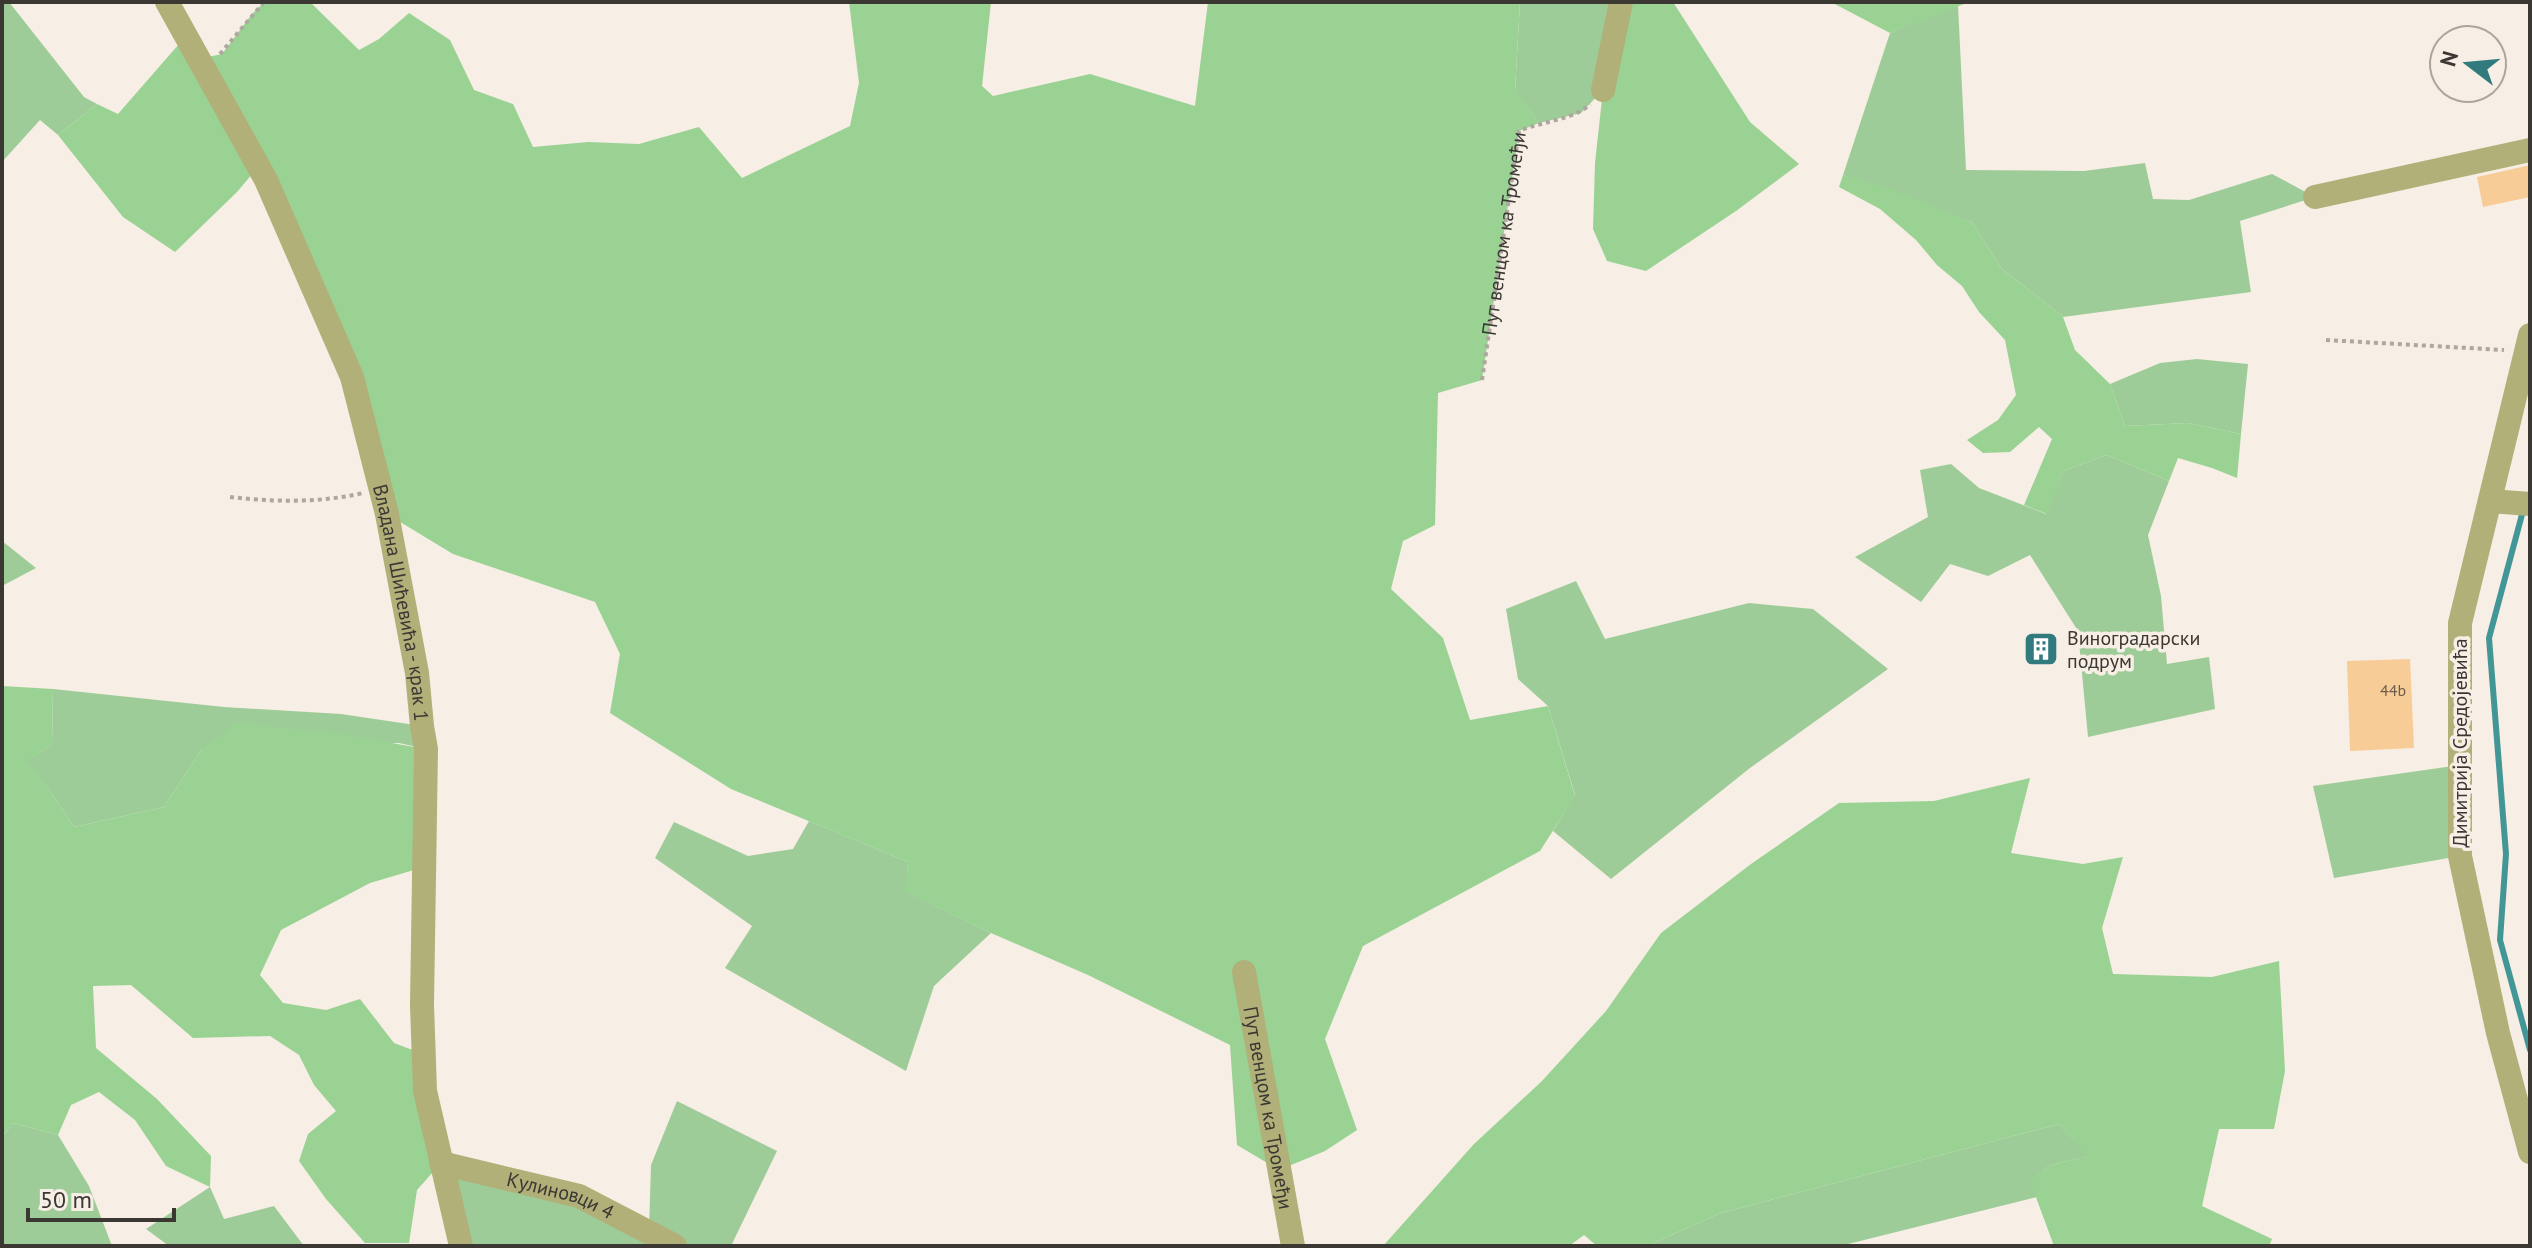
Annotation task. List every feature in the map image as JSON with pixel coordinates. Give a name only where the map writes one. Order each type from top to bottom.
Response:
[{"type":"street","name":"Владана Шићевића - крак 1","points":[[167,2],[266,180],[352,377],[381,489],[417,673],[426,749],[422,1029],[425,1091],[461,1246]]},
{"type":"street","points":[[1603,90],[1621,2]]},
{"type":"street","points":[[2315,197],[2530,150]]},
{"type":"street","name":"Димитрија Средојевића","points":[[2528,343],[2460,623],[2460,856],[2498,1033],[2530,1152]]},
{"type":"street","points":[[2490,501],[2530,504]]},
{"type":"street","name":"Пут венцом ка Тромеђи","points":[[1244,972],[1293,1246]]},
{"type":"street","name":"Кулиновци 4","points":[[441,1163],[579,1196],[675,1246]]},
{"type":"path","points":[[198,59],[222,54],[264,2]]},
{"type":"path","name":"Пут венцом ка Тромеђи","points":[[1482,380],[1519,131],[1581,113],[1603,90]]},
{"type":"path","points":[[2326,340],[2528,343]]},
{"type":"path","points":[[230,497],[316,500],[343,498],[381,489]]},
{"type":"green space","points":[[2,2],[9,2],[84,97],[97,104],[58,135],[40,120],[2,162]]},
{"type":"green space","points":[[264,2],[310,2],[359,50],[379,39],[409,13],[450,40],[474,90],[513,104],[533,147],[588,142],[639,144],[699,127],[742,178],[850,126],[859,83],[849,2],[991,2],[982,86],[993,96],[1090,74],[1195,106],[1208,2],[1520,2],[1515,90],[1539,123],[1519,131],[1482,380],[1438,393],[1435,525],[1403,541],[1391,589],[1443,638],[1470,720],[1548,706],[1575,796],[1540,851],[1363,946],[1325,1039],[1357,1130],[1325,1151],[1279,1170],[1237,1145],[1230,1045],[1088,975],[905,891],[908,862],[731,789],[610,713],[620,654],[595,602],[453,554],[387,514],[352,377],[258,167],[237,192],[175,252],[123,217],[58,135],[97,104],[118,114],[186,36],[198,59],[222,54]]},
{"type":"green space","points":[[1520,2],[1621,2],[1603,90],[1581,113],[1539,123],[1515,91]]},
{"type":"green space","points":[[1621,2],[1673,2],[1750,122],[1799,164],[1736,211],[1646,271],[1607,261],[1593,229],[1595,163],[1603,90]]},
{"type":"green space","points":[[1831,2],[1969,2],[1890,33]]},
{"type":"green space","points":[[1958,5],[1966,170],[2084,171],[2145,163],[2153,199],[2189,200],[2272,174],[2315,197],[2240,221],[2251,292],[2063,317],[2001,268],[1972,222],[1843,175],[1890,33]]},
{"type":"green space","points":[[1843,175],[1890,189],[1972,222],[2001,268],[2063,317],[2075,350],[2110,384],[2125,426],[2188,423],[2241,434],[2237,478],[2178,458],[2169,481],[2107,455],[2063,471],[2047,514],[2024,505],[2052,439],[2039,427],[2010,452],[1983,453],[1967,440],[1998,420],[2016,395],[2005,340],[1979,312],[1962,286],[1937,265],[1916,240],[1880,209],[1839,187]]},
{"type":"green space","points":[[2197,359],[2248,364],[2241,434],[2188,423],[2125,426],[2110,384],[2160,363]]},
{"type":"green space","points":[[2107,455],[2169,481],[2148,535],[2161,596],[2167,664],[2209,657],[2215,709],[2088,737],[2078,631],[2030,555],[1988,576],[1950,564],[1921,602],[1855,557],[1928,517],[1920,470],[1951,464],[1979,488],[2046,514],[2063,471]]},
{"type":"green space","points":[[2,541],[36,568],[2,586]]},
{"type":"green space","points":[[1576,581],[1605,639],[1749,603],[1813,609],[1888,669],[1750,768],[1611,879],[1553,831],[1575,795],[1548,706],[1518,679],[1506,609]]},
{"type":"green space","points":[[2,686],[53,689],[52,745],[26,761],[74,827],[164,807],[202,749],[236,723],[334,733],[426,749],[424,867],[370,883],[281,930],[260,975],[283,1003],[326,1010],[360,999],[394,1043],[423,1054],[441,1163],[417,1190],[409,1243],[365,1243],[326,1199],[299,1161],[308,1134],[336,1111],[314,1085],[299,1055],[270,1036],[193,1038],[131,985],[93,986],[96,1048],[157,1099],[211,1156],[210,1187],[166,1166],[135,1120],[99,1092],[71,1105],[58,1135],[13,1123],[2,1137]]},
{"type":"green space","points":[[53,689],[224,707],[341,714],[422,726],[426,749],[399,743],[202,749],[164,807],[74,827],[25,761],[52,745]]},
{"type":"green space","points":[[2460,765],[2460,856],[2334,878],[2313,786]]},
{"type":"green space","points":[[2030,778],[2011,853],[2083,864],[2123,857],[2102,928],[2113,974],[2212,977],[2279,961],[2285,1071],[2274,1129],[2219,1129],[2202,1206],[2272,1239],[2269,1246],[2054,1246],[2030,1181],[2050,1165],[2088,1156],[2059,1124],[1721,1213],[1647,1246],[1597,1246],[1584,1235],[1569,1246],[1383,1246],[1474,1144],[1542,1081],[1606,1011],[1661,933],[1751,864],[1839,803],[1934,801]]},
{"type":"green space","points":[[809,821],[908,862],[906,891],[991,933],[934,986],[906,1071],[725,968],[752,926],[655,858],[674,822],[748,856],[793,849]]},
{"type":"green space","points":[[677,1101],[777,1151],[731,1246],[675,1246],[648,1233],[644,1246],[461,1246],[441,1163],[649,1231],[651,1165]]},
{"type":"green space","points":[[13,1123],[58,1135],[89,1186],[112,1246],[2,1246],[2,1137]]},
{"type":"green space","points":[[2059,1124],[2089,1156],[2050,1165],[2031,1181],[2037,1197],[1840,1246],[1647,1246],[1721,1213]]},
{"type":"green space","points":[[210,1187],[224,1219],[274,1206],[304,1246],[169,1246],[146,1229]]},
{"type":"building","points":[[2530,165],[2530,197],[2483,207],[2477,177]]},
{"type":"building","name":"Виноградарски подрум","points":[[2048,636],[2054,657],[2034,663],[2028,642]]},
{"type":"building","points":[[2410,659],[2414,748],[2350,751],[2347,661]]},
{"type":"waterway","points":[[2524,507],[2489,638],[2506,854],[2500,940],[2530,1050]]},
{"type":"place","name":"Виноградарски подрум","points":[[2041,649]]}]
